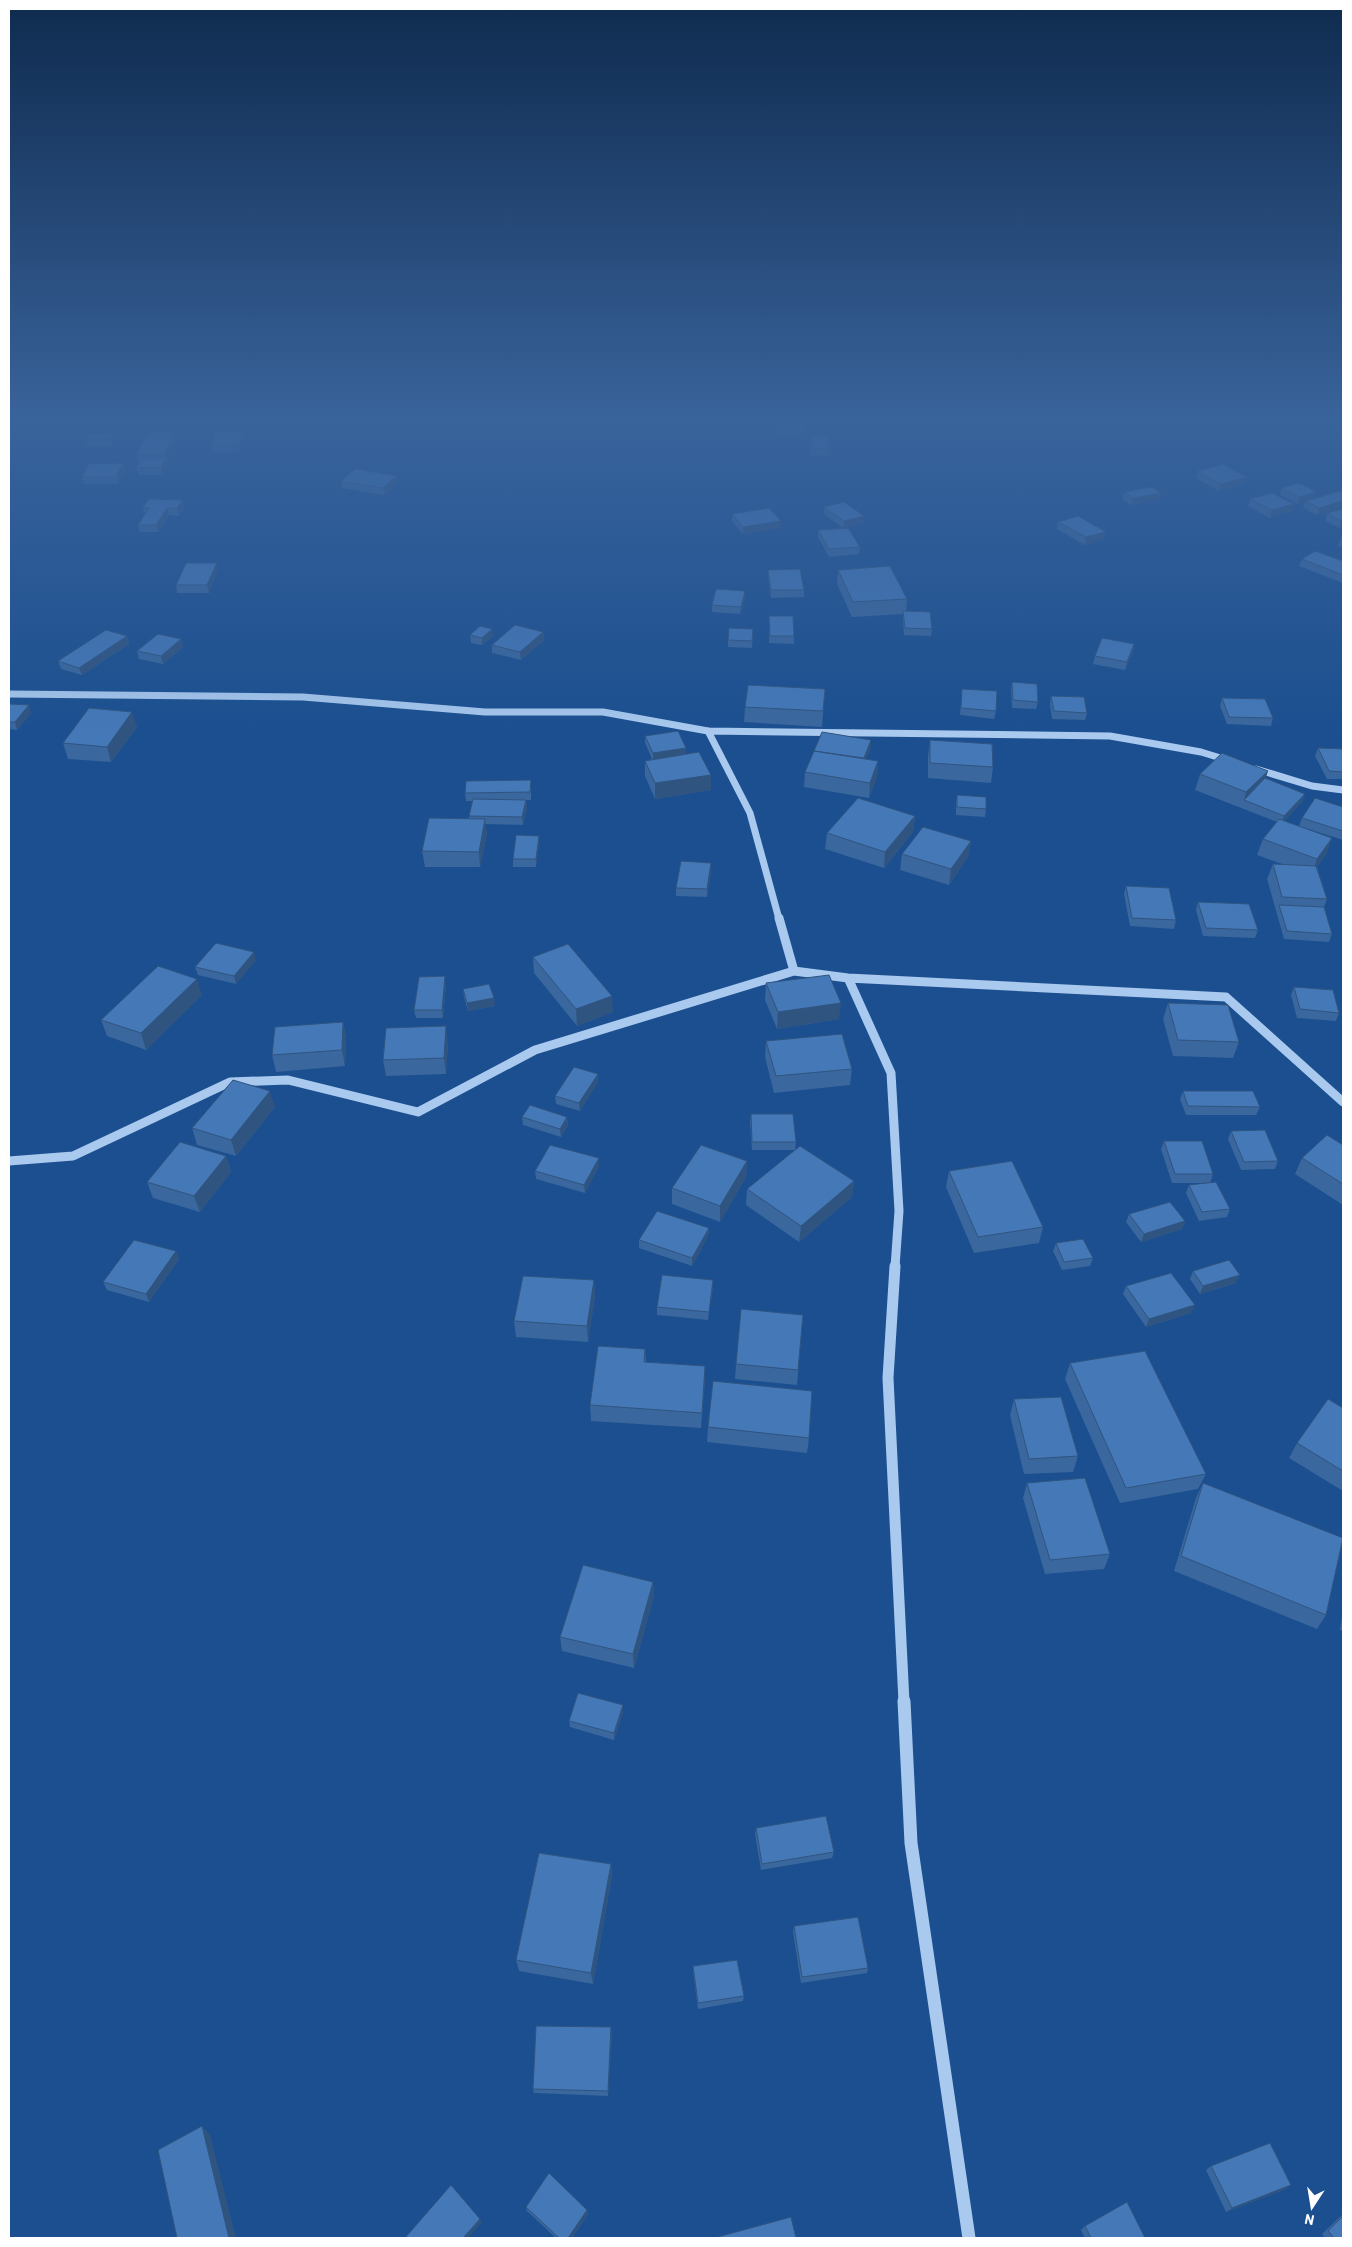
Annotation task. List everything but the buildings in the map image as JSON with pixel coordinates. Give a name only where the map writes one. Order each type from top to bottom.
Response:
[{"type":"street","points":[[9,694],[304,697],[485,712],[603,712],[708,731],[1110,736],[1201,752],[1239,764]]},
{"type":"street","points":[[708,731],[750,812],[794,971]]},
{"type":"street","points":[[1249,767],[1312,786],[1343,790]]},
{"type":"street","points":[[9,1161],[73,1156],[230,1082],[288,1080],[418,1112],[534,1050],[794,971],[848,978],[1226,997],[1343,1102]]},
{"type":"street","points":[[848,978],[891,1073],[899,1211],[888,1378],[911,1843],[969,2238]]}]
